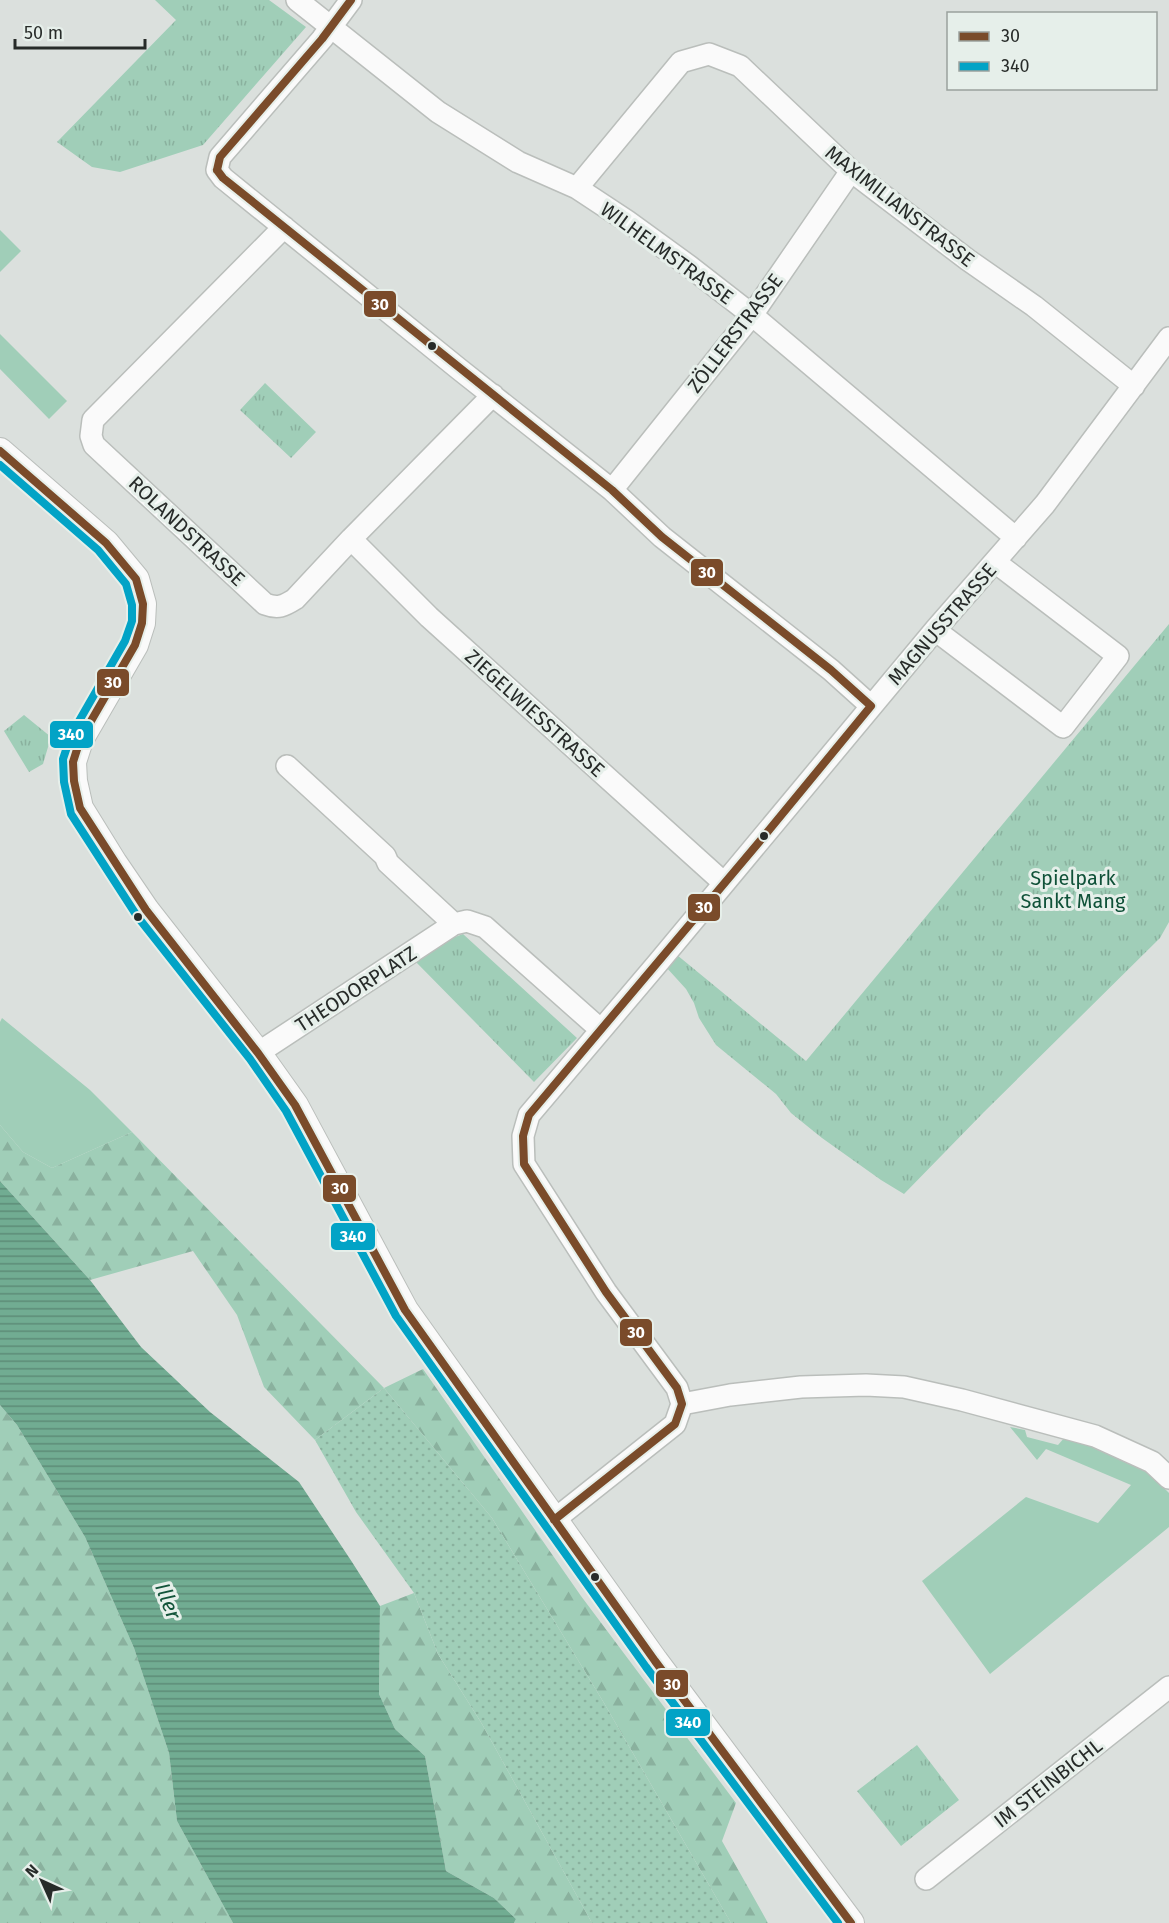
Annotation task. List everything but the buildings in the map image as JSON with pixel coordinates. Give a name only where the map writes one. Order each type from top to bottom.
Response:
[{"type":"street","name":"WILHELMSTRASSE","points":[[297,0],[438,112],[518,162],[577,188],[689,266],[752,315],[1016,538]]},
{"type":"street","points":[[351,0],[332,27],[220,157],[217,170],[223,178],[450,362],[612,490],[662,537],[831,670],[871,706]]},
{"type":"street","name":"MAXIMILIANSTRASSE","points":[[577,188],[681,62],[710,54],[740,66],[851,171],[968,260],[1034,306],[1134,386]]},
{"type":"street","name":"ZÖLLERSTRASSE","points":[[612,490],[752,315],[851,171]]},
{"type":"street","name":"ROLANDSTRASSE","points":[[284,227],[93,420],[91,436],[94,445],[265,604],[276,608],[295,599],[493,395]]},
{"type":"street","name":"MAGNUSSTRASSE","points":[[682,1404],[677,1388],[606,1292],[524,1164],[523,1136],[529,1115],[935,630],[1045,504],[1169,338]]},
{"type":"street","points":[[0,451],[106,543],[136,579],[143,604],[142,623],[135,645],[80,740],[73,762],[74,781],[80,808],[140,900],[258,1053],[295,1105],[405,1310],[655,1661],[851,1923]]},
{"type":"street","name":"ZIEGELWIESSTRASSE","points":[[351,539],[429,617],[724,883]]},
{"type":"street","points":[[935,630],[1063,727],[1118,656],[995,562]]},
{"type":"street","points":[[286,766],[379,850],[388,863],[454,924],[467,921],[485,927],[601,1030]]},
{"type":"street","name":"THEODORPLATZ","points":[[258,1053],[454,924]]},
{"type":"street","points":[[554,1520],[675,1424],[682,1404],[730,1395],[801,1387],[866,1385],[904,1387],[962,1400],[1095,1436],[1152,1462],[1169,1478]]},
{"type":"street","name":"IM STEINBICHL","points":[[926,1879],[1169,1687]]},
{"type":"green space","points":[[155,0],[269,0],[306,27],[203,145],[120,172],[92,167],[57,142],[176,20]]},
{"type":"green space","points":[[0,230],[21,251],[0,272]]},
{"type":"green space","points":[[0,334],[67,401],[49,419],[0,369]]},
{"type":"green space","points":[[265,383],[316,432],[291,458],[240,410]]},
{"type":"green space","name":"Spielpark Sankt Mang","points":[[1169,624],[1169,922],[1160,938],[904,1194],[822,1138],[791,1113],[776,1094],[716,1045],[699,1018],[686,989],[666,967],[677,955],[806,1061]]},
{"type":"green space","points":[[24,715],[51,737],[43,764],[29,772],[4,731]]},
{"type":"green space","points":[[463,934],[577,1038],[534,1082],[414,960],[442,942]]},
{"type":"green space","points":[[2,1018],[90,1090],[132,1132],[52,1168],[23,1152],[0,1125],[0,1022]]},
{"type":"green space","points":[[0,1125],[23,1152],[52,1168],[132,1132],[384,1388],[315,1440],[264,1387],[237,1315],[193,1251],[90,1280],[0,1181]]},
{"type":"green space","points":[[423,1369],[581,1596],[736,1803],[722,1841],[768,1923],[731,1923],[604,1703],[492,1518],[384,1388]]},
{"type":"green space","points":[[384,1388],[492,1518],[604,1703],[731,1923],[592,1923],[482,1724],[438,1654],[414,1593],[356,1512],[315,1440]]},
{"type":"green space","points":[[0,1405],[17,1425],[85,1537],[134,1648],[169,1753],[177,1821],[233,1923],[0,1923]]},
{"type":"green space","points":[[1010,1427],[1025,1430],[1027,1437],[1058,1445],[1065,1437],[1146,1470],[1169,1493],[1169,1527],[990,1674],[922,1581],[1026,1497],[1098,1523],[1131,1485],[1046,1449],[1037,1460]]},
{"type":"green space","points":[[414,1593],[438,1654],[482,1724],[592,1923],[514,1923],[516,1919],[494,1898],[446,1871],[425,1756],[395,1729],[379,1694],[380,1606]]},
{"type":"green space","points":[[917,1745],[959,1800],[901,1846],[857,1791]]},
{"type":"water","name":"Iller","points":[[0,1181],[90,1280],[141,1347],[210,1412],[299,1482],[380,1606],[379,1694],[395,1729],[425,1756],[446,1871],[494,1898],[516,1919],[514,1923],[233,1923],[177,1821],[169,1753],[134,1648],[85,1537],[17,1425],[0,1405]]},
{"type":"transit line","name":"30","points":[[217,170],[220,157],[322,39],[351,0]]},
{"type":"transit line","name":"30","points":[[217,170],[223,178],[612,490],[662,537],[831,670],[871,706]]},
{"type":"transit line","name":"30","points":[[0,451],[106,543],[136,579],[143,604],[142,623],[135,645],[80,740],[73,762],[74,781],[80,808],[146,910],[258,1053],[295,1105],[405,1310],[655,1661],[851,1923]]},
{"type":"transit line","name":"340","points":[[0,465],[98,550],[126,584],[132,605],[132,621],[125,641],[71,735],[63,759],[64,782],[71,814],[137,916],[250,1059],[286,1111],[396,1316],[646,1667],[838,1923]]},
{"type":"transit line","name":"30","points":[[554,1520],[675,1424],[682,1404],[677,1388],[606,1292],[524,1164],[523,1136],[529,1115],[871,706]]}]
